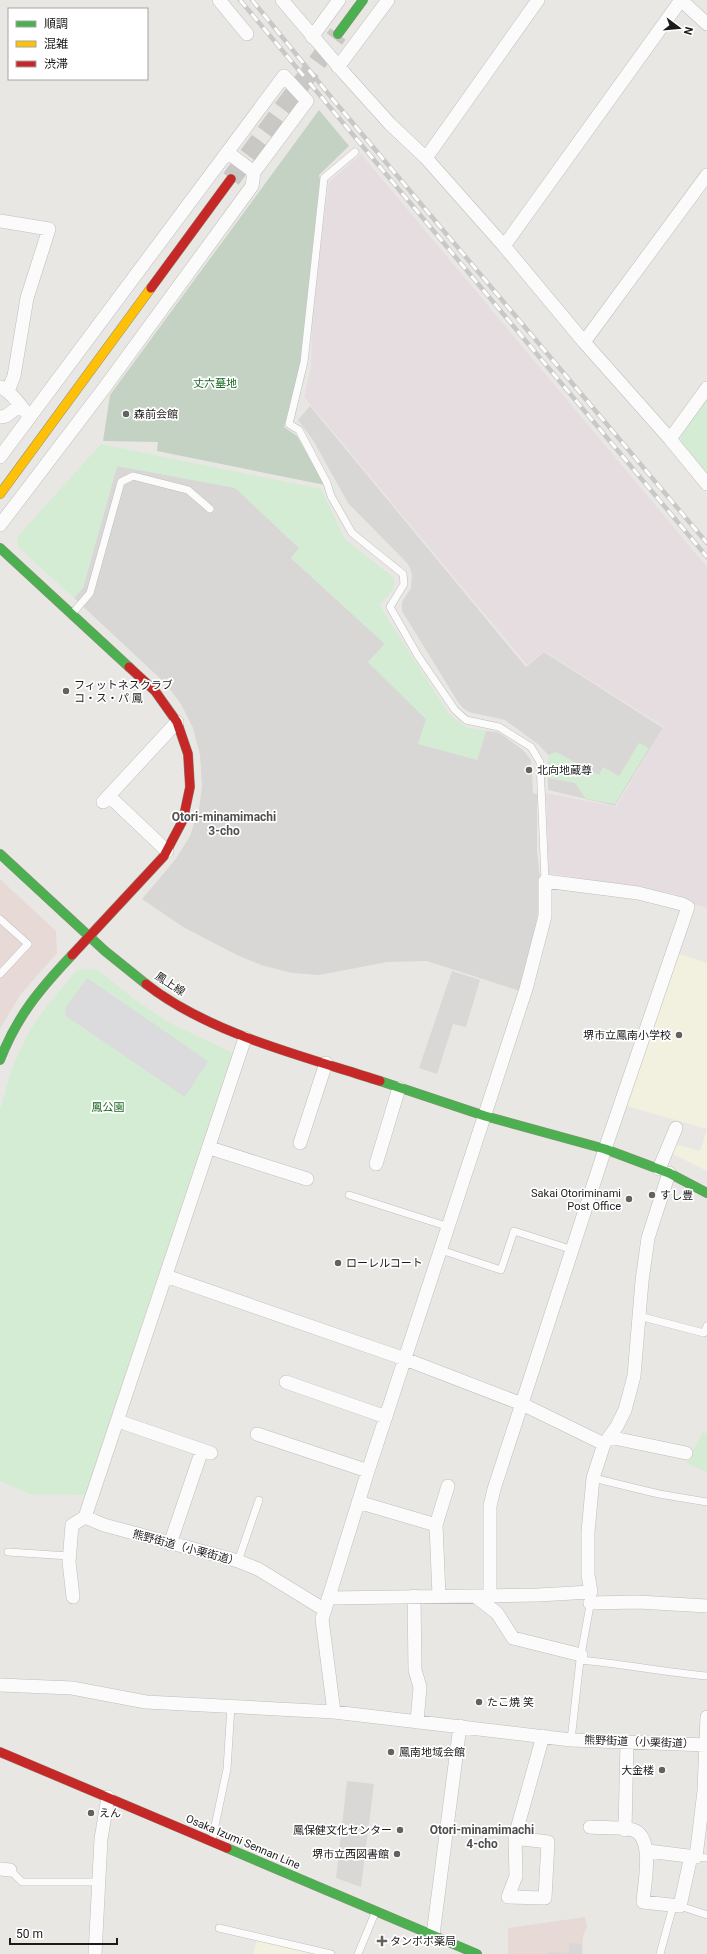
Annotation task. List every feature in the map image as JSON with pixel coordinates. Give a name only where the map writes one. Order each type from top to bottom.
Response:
[{"type":"street","points":[[219,0],[247,34]]},
{"type":"street","points":[[282,0],[338,67],[390,124],[426,158],[504,246],[584,342],[670,439],[707,484]]},
{"type":"street","points":[[312,37],[340,0]]},
{"type":"street","points":[[338,34],[363,0]]},
{"type":"street","points":[[338,67],[388,0]]},
{"type":"street","points":[[426,158],[538,0]]},
{"type":"street","points":[[504,246],[681,0],[707,24]]},
{"type":"street","points":[[0,457],[284,76],[307,101],[254,172],[252,186],[101,393],[0,525]]},
{"type":"street","points":[[227,152],[254,172]]},
{"type":"street","points":[[584,342],[707,175]]},
{"type":"street","points":[[0,494],[231,179]]},
{"type":"street","points":[[0,221],[48,229],[27,298],[14,376],[4,389],[30,417]]},
{"type":"street","points":[[670,439],[707,388]]},
{"type":"street","points":[[0,417],[6,416],[19,406]]},
{"type":"street","points":[[0,548],[155,691],[177,722],[188,754],[190,787],[183,820],[167,851],[90,937],[37,993],[9,1037],[0,1060]]},
{"type":"street","points":[[167,851],[106,799],[177,722]]},
{"type":"street","name":"鳳上線","points":[[0,854],[90,937],[149,986],[180,1006],[245,1038],[326,1063],[485,1116],[605,1149],[664,1171],[707,1193]]},
{"type":"street","points":[[334,1712],[322,1619],[368,1471],[526,989],[545,916],[545,880],[638,893],[688,906],[605,1149],[494,1489],[490,1506],[490,1595]]},
{"type":"street","points":[[73,1597],[69,1556],[72,1525],[85,1517],[210,1148],[245,1038]]},
{"type":"street","points":[[300,1143],[326,1063]]},
{"type":"street","points":[[376,1164],[399,1088]]},
{"type":"street","points":[[591,1598],[588,1575],[588,1532],[593,1478],[607,1441],[625,1410],[634,1376],[648,1238],[676,1128]]},
{"type":"street","points":[[210,1148],[307,1179]]},
{"type":"street","points":[[166,1276],[405,1359],[522,1404],[607,1441],[686,1453]]},
{"type":"street","points":[[286,1382],[386,1417]]},
{"type":"street","points":[[118,1421],[206,1452],[170,1544]]},
{"type":"street","points":[[257,1434],[368,1471]]},
{"type":"street","points":[[439,1596],[436,1526],[448,1486]]},
{"type":"street","points":[[358,1502],[436,1526]]},
{"type":"street","name":"熊野街道（小栗街道）","points":[[85,1517],[104,1525],[170,1544],[238,1561],[258,1569],[326,1604]]},
{"type":"street","points":[[326,1604],[414,1596],[538,1595],[707,1606]]},
{"type":"street","points":[[414,1596],[415,1670],[420,1687],[417,1722]]},
{"type":"street","points":[[475,1596],[497,1613],[513,1638],[580,1658]]},
{"type":"street","name":"熊野街道（小栗街道）","points":[[0,1684],[72,1688],[146,1702],[334,1712],[571,1740],[707,1745]]},
{"type":"street","points":[[590,1827],[634,1830],[640,1835],[648,1851],[643,1902],[677,1906],[698,1857],[707,1745],[707,1717]]},
{"type":"street","points":[[433,1936],[460,1726]]},
{"type":"street","points":[[516,1838],[548,1842],[545,1898],[508,1897],[516,1876],[516,1838],[527,1789],[534,1770],[543,1736]]},
{"type":"street","points":[[625,1830],[627,1742]]},
{"type":"street","name":"Osaka Izumi Sennan Line","points":[[0,1752],[477,1954]]},
{"type":"street","points":[[95,1954],[101,1839],[108,1797]]},
{"type":"street","points":[[648,1851],[698,1857]]},
{"type":"lane","points":[[355,152],[324,178],[304,362],[289,424],[299,430],[327,483],[331,496],[352,533],[403,574],[404,584],[390,607],[418,656],[455,710],[466,720],[498,727],[531,747],[540,762],[545,880]]},
{"type":"lane","points":[[72,614],[90,592],[121,482],[133,476],[188,490],[210,509]]},
{"type":"lane","points":[[0,918],[28,944],[0,974]]},
{"type":"lane","points":[[349,1195],[449,1227]]},
{"type":"lane","points":[[441,1250],[501,1270],[514,1231],[573,1250]]},
{"type":"lane","points":[[639,1316],[704,1334],[707,1326]]},
{"type":"lane","points":[[593,1478],[659,1494],[707,1502]]},
{"type":"lane","points":[[238,1561],[259,1500]]},
{"type":"lane","points":[[8,1552],[69,1556]]},
{"type":"lane","points":[[571,1740],[580,1658],[591,1598]]},
{"type":"lane","points":[[580,1658],[666,1672],[707,1676]]},
{"type":"lane","points":[[212,1842],[227,1769],[231,1706]]},
{"type":"lane","points":[[5,1870],[22,1882],[98,1882]]},
{"type":"lane","points":[[660,1954],[677,1906],[707,1915]]},
{"type":"lane","points":[[358,1954],[376,1911]]},
{"type":"lane","points":[[219,1928],[331,1954]]},
{"type":"shaded area","points":[[361,154],[707,567],[707,908],[675,898],[676,894],[549,873],[546,793],[616,807],[664,727],[544,651],[527,665],[304,397],[311,367],[313,292],[329,182]]},
{"type":"shaded area","points":[[310,406],[526,667],[544,652],[663,728],[615,806],[548,790],[548,755],[539,745],[505,720],[469,712],[458,702],[402,611],[402,602],[411,588],[412,575],[410,568],[407,563],[348,503],[313,440],[298,420]]},
{"type":"shaded area","points":[[117,466],[235,487],[299,548],[291,558],[385,644],[368,662],[426,719],[477,760],[486,731],[497,732],[504,736],[523,750],[531,760],[531,766],[527,766],[527,774],[532,774],[533,793],[537,794],[537,851],[541,889],[534,939],[520,991],[427,961],[387,962],[319,975],[292,973],[261,965],[237,955],[183,927],[142,899],[175,860],[190,836],[199,809],[202,787],[200,755],[193,728],[181,704],[166,684],[74,598],[83,588]]},
{"type":"shaded area","points":[[0,879],[56,931],[57,953],[20,995],[0,1029]]},
{"type":"shaded area","name":"堺市立鳳南小学校","points":[[679,954],[707,963],[707,1129],[627,1106]]},
{"type":"shaded area","points":[[452,971],[480,980],[466,1027],[453,1024],[437,1074],[419,1068]]},
{"type":"shaded area","points":[[87,978],[208,1061],[185,1097],[66,1016],[65,1009]]},
{"type":"shaded area","points":[[707,1129],[707,1171],[671,1153],[675,1144],[700,1151]]},
{"type":"shaded area","points":[[347,1781],[374,1784],[361,1887],[336,1878]]},
{"type":"shaded area","points":[[585,1917],[587,1927],[583,1936],[582,1954],[508,1954],[508,1928]]},
{"type":"shaded area","points":[[258,1936],[331,1954],[253,1954]]},
{"type":"shaded area","points":[[569,1943],[582,1944],[582,1954],[548,1954],[548,1952],[569,1953]]},
{"type":"green space","name":"丈六墓地","points":[[319,110],[349,146],[319,175],[320,179],[300,365],[284,427],[297,436],[325,485],[157,451],[158,442],[103,441],[110,395]]},
{"type":"green space","points":[[707,399],[707,473],[681,442],[681,436]]},
{"type":"green space","points":[[101,444],[321,489],[345,539],[394,578],[394,586],[392,590],[379,605],[449,714],[466,727],[486,731],[477,760],[418,744],[426,719],[368,662],[385,644],[291,558],[299,548],[235,488],[117,466],[83,588],[74,598],[18,547],[17,537]]},
{"type":"green space","points":[[639,743],[649,748],[615,804],[586,799],[575,783],[548,778],[548,755],[556,752],[599,775],[603,767],[619,776]]},
{"type":"green space","name":"鳳公園","points":[[97,969],[134,999],[168,1022],[233,1053],[86,1495],[30,1494],[0,1481],[0,1110],[17,1057],[36,1021],[77,970]]},
{"type":"green space","points":[[703,1432],[707,1434],[707,1472],[686,1463]]},
{"type":"tunnel","points":[[231,179],[338,34]]},
{"type":"railway","points":[[240,0],[707,557]]},
{"type":"railway","points":[[252,0],[335,102],[707,543]]},
{"type":"traffic: fast","points":[[338,34],[363,0]]},
{"type":"traffic: fast","points":[[0,548],[129,667]]},
{"type":"traffic: fast","points":[[0,854],[105,951],[146,984]]},
{"type":"traffic: fast","points":[[0,1060],[14,1030],[30,1004],[72,955]]},
{"type":"traffic: fast","points":[[380,1081],[485,1116],[605,1149],[669,1173],[707,1193]]},
{"type":"traffic: fast","points":[[227,1848],[477,1954]]},
{"type":"traffic: slow","points":[[0,494],[151,288]]},
{"type":"traffic: jam","points":[[151,288],[231,179]]},
{"type":"traffic: jam","points":[[72,955],[164,856],[183,820],[190,787],[188,754],[177,722],[155,691],[129,667]]},
{"type":"traffic: jam","points":[[146,984],[171,1001],[199,1017],[228,1030],[289,1053],[380,1081]]},
{"type":"traffic: jam","points":[[0,1752],[227,1848]]},
{"type":"place","name":"森前会館","points":[[126,414]]},
{"type":"place","name":"フィットネスクラブ コ・ス・パ 鳳","points":[[66,691]]},
{"type":"place","name":"北向地蔵尊","points":[[529,770]]},
{"type":"place","name":"堺市立鳳南小学校","points":[[679,1035]]},
{"type":"place","name":"すし豊","points":[[652,1195]]},
{"type":"place","name":"Sakai Otoriminami Post Office","points":[[629,1199]]},
{"type":"place","name":"ローレルコート","points":[[338,1263]]},
{"type":"place","name":"たこ焼 笑","points":[[479,1702]]},
{"type":"place","name":"鳳南地域会館","points":[[391,1752]]},
{"type":"place","name":"大金楼","points":[[662,1770]]},
{"type":"place","name":"えん","points":[[91,1813]]},
{"type":"place","name":"鳳保健文化センター","points":[[400,1830]]},
{"type":"place","name":"堺市立西図書館","points":[[397,1854]]},
{"type":"place","name":"タンポポ薬局","points":[[382,1941]]},
{"type":"district","name":"Otori-minamimachi 3-cho","points":[[224,824]]},
{"type":"district","name":"Otori-minamimachi 4-cho","points":[[482,1837]]}]
